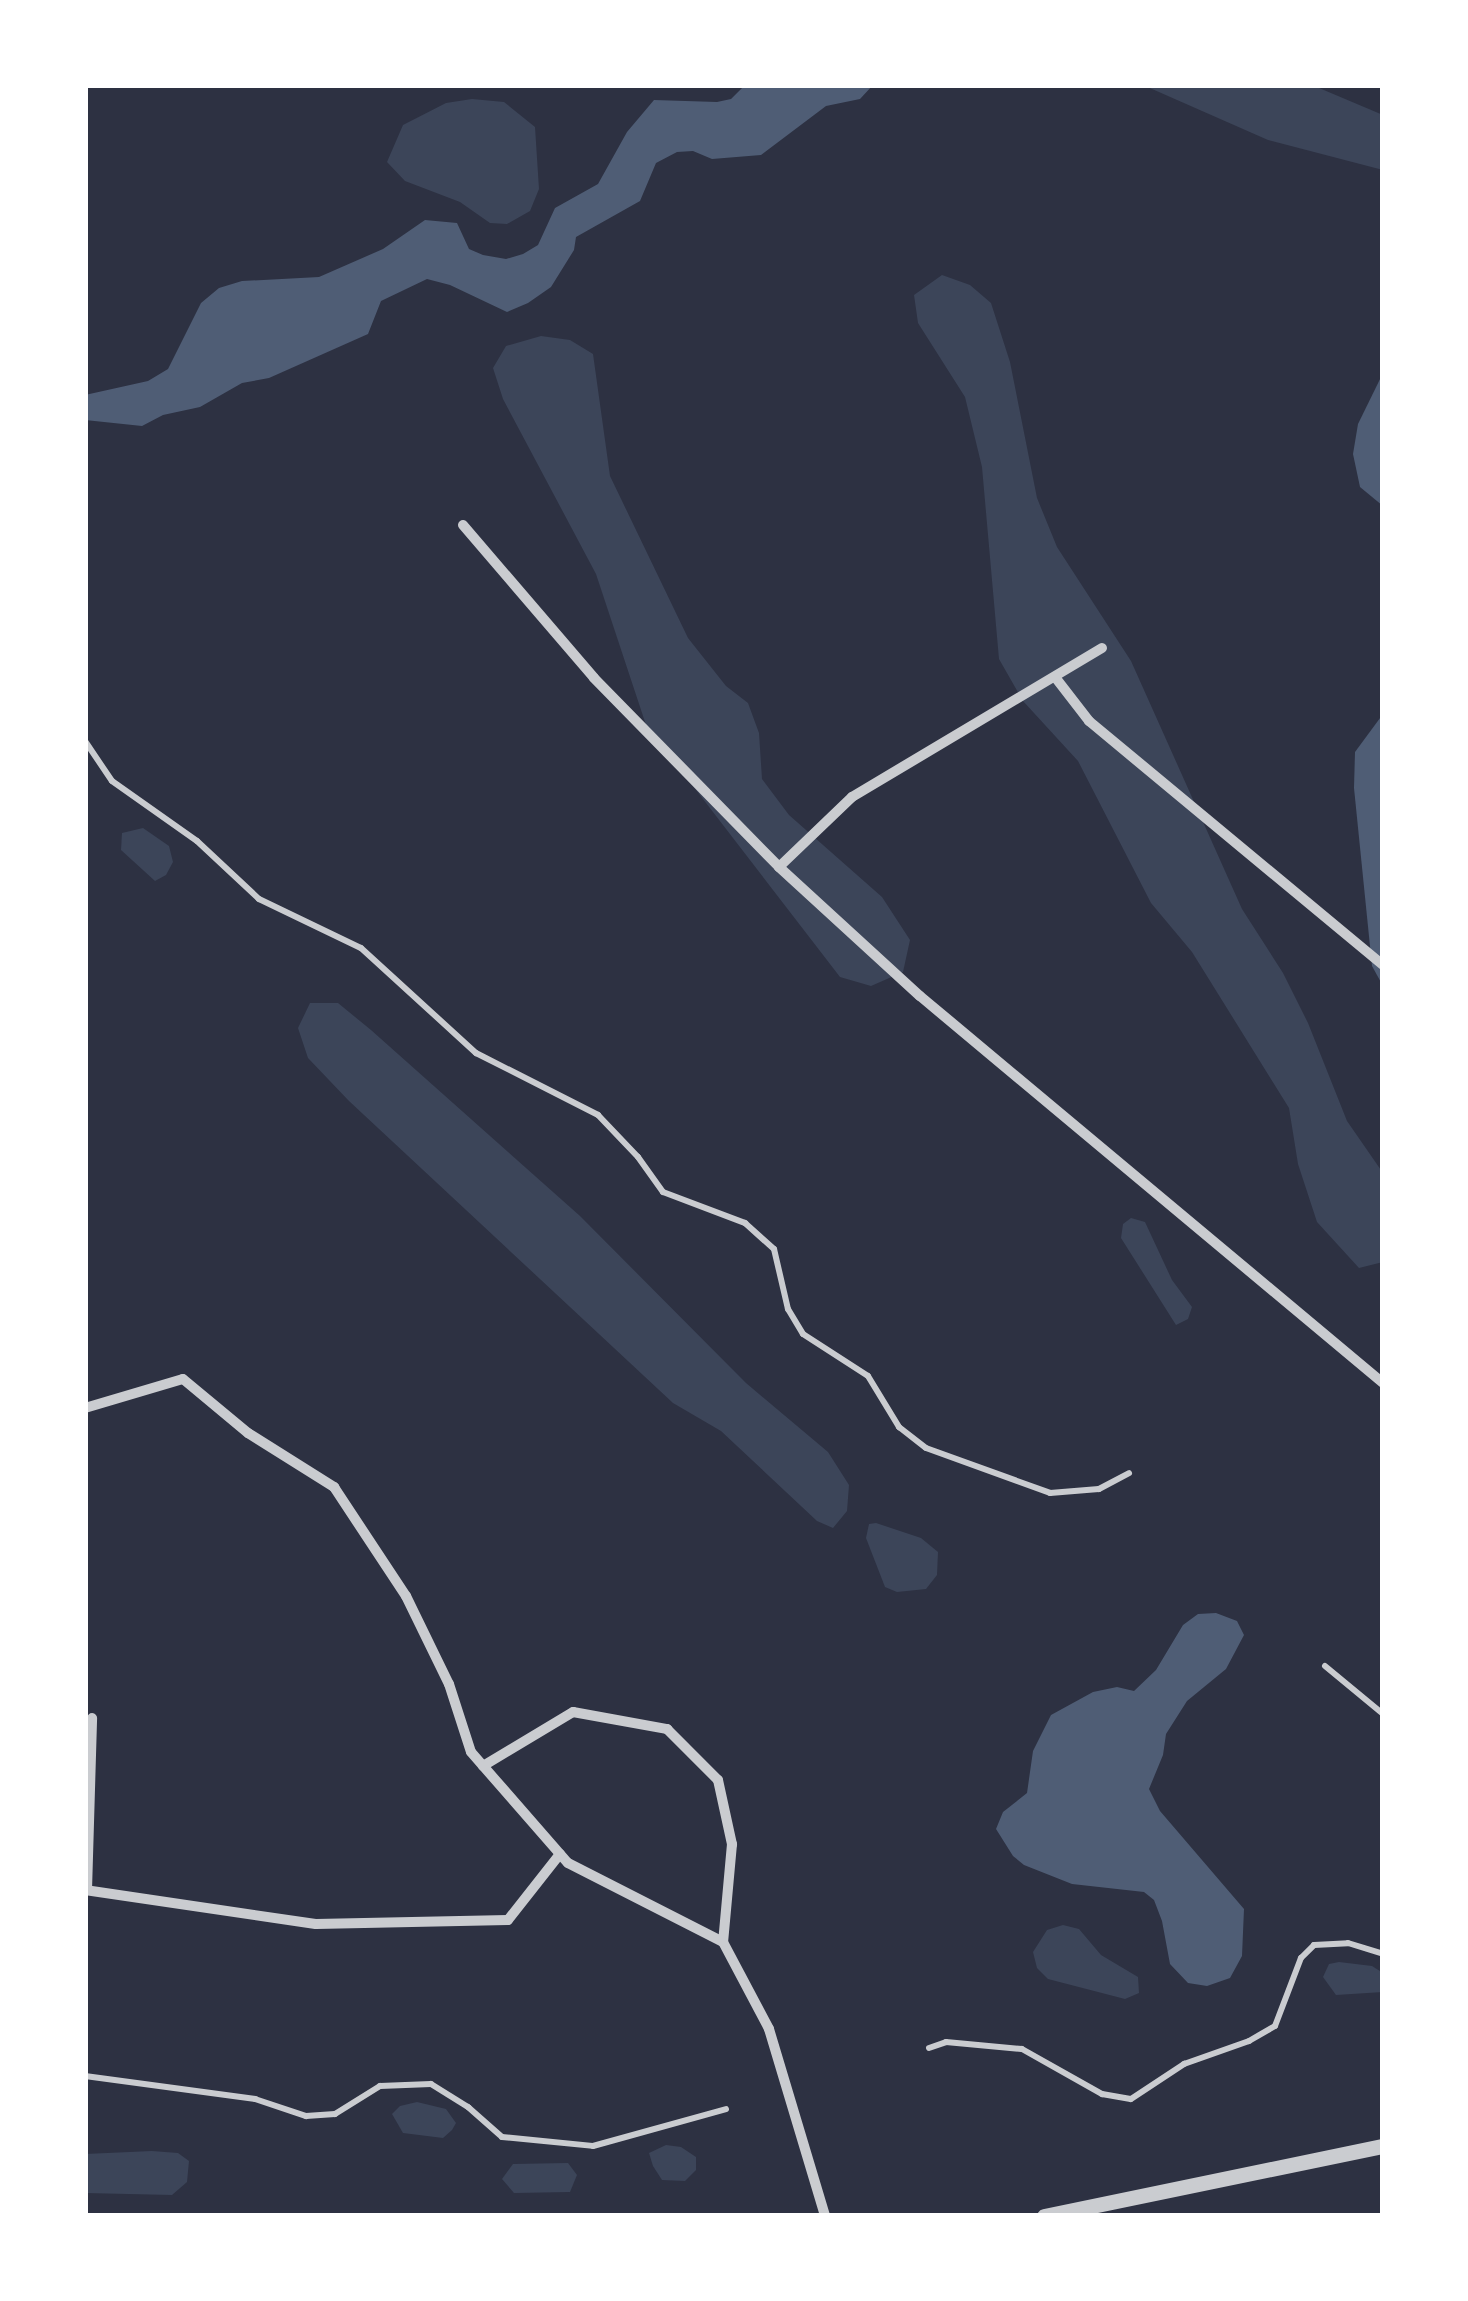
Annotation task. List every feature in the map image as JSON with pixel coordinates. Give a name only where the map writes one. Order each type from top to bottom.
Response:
[{"type":"street","points":[[462,524],[594,678],[779,868],[920,996],[1383,1382]]},
{"type":"street","points":[[779,868],[852,798],[1102,648]]},
{"type":"street","points":[[1054,677],[1089,721],[1383,966]]},
{"type":"street","points":[[85,1408],[183,1379],[248,1433],[334,1487],[406,1596],[449,1684],[471,1752],[568,1863],[723,1942]]},
{"type":"street","points":[[483,1766],[573,1712],[667,1729],[718,1780],[732,1844],[723,1942],[769,2029],[826,2216]]},
{"type":"street","points":[[92,1718],[86,1890],[316,1924],[508,1920],[560,1854]]},
{"type":"street","points":[[1044,2216],[1383,2146]]},
{"type":"lane","points":[[85,740],[112,781],[197,842],[260,899],[361,948],[476,1052],[598,1116],[638,1157],[663,1192],[745,1222],[774,1249],[788,1309],[802,1334],[868,1376],[899,1426],[926,1448],[1050,1493],[1099,1489],[1129,1473]]},
{"type":"lane","points":[[1325,1666],[1383,1714]]},
{"type":"lane","points":[[929,2048],[946,2042],[1022,2049],[1102,2094],[1131,2099],[1184,2064],[1249,2042],[1274,2026],[1301,1958],[1314,1945],[1348,1943],[1383,1954]]},
{"type":"lane","points":[[85,2076],[255,2099],[306,2116],[335,2114],[380,2086],[430,2084],[468,2107],[502,2137],[593,2146],[726,2109]]},
{"type":"shaded area","points":[[745,85],[873,85],[860,99],[826,106],[761,155],[712,159],[693,151],[677,152],[656,163],[640,201],[576,237],[574,250],[551,287],[507,312],[450,285],[427,279],[381,301],[368,334],[269,378],[242,383],[200,407],[163,415],[142,426],[85,420],[85,395],[148,381],[168,369],[201,303],[219,288],[242,281],[319,277],[383,249],[425,220],[457,223],[469,249],[483,255],[506,259],[523,254],[538,245],[555,208],[598,184],[627,132],[654,100],[717,102],[731,99]]},
{"type":"shaded area","points":[[1143,85],[1312,85],[1383,115],[1383,170],[1268,140]]},
{"type":"shaded area","points":[[472,99],[504,102],[535,127],[539,189],[530,211],[507,224],[490,223],[460,202],[405,181],[387,162],[403,125],[446,103]]},
{"type":"shaded area","points":[[942,275],[970,285],[991,303],[1010,362],[1037,498],[1057,547],[1131,661],[1242,909],[1283,973],[1308,1023],[1347,1121],[1383,1173],[1383,1262],[1359,1268],[1317,1222],[1298,1164],[1289,1108],[1192,952],[1151,903],[1078,761],[1023,701],[999,659],[982,467],[965,397],[918,323],[914,295]]},
{"type":"shaded area","points":[[541,336],[570,340],[593,354],[610,476],[688,638],[726,686],[748,703],[759,733],[762,779],[789,815],[882,897],[910,940],[903,972],[871,986],[840,977],[646,725],[596,574],[503,399],[493,368],[506,346]]},
{"type":"shaded area","points":[[1383,373],[1383,506],[1360,487],[1353,454],[1358,424]]},
{"type":"shaded area","points":[[1383,714],[1383,986],[1372,966],[1354,788],[1355,752]]},
{"type":"shaded area","points":[[143,828],[169,846],[173,862],[166,875],[155,881],[121,850],[122,833]]},
{"type":"shaded area","points":[[310,1003],[338,1003],[371,1030],[580,1216],[746,1383],[828,1452],[849,1485],[847,1511],[833,1528],[817,1521],[721,1431],[673,1403],[349,1101],[308,1058],[298,1028]]},
{"type":"shaded area","points":[[1131,1218],[1145,1222],[1172,1280],[1192,1307],[1188,1319],[1176,1325],[1121,1238],[1123,1224]]},
{"type":"shaded area","points":[[869,1524],[921,1538],[938,1552],[937,1575],[926,1589],[897,1592],[885,1587],[866,1538]]},
{"type":"shaded area","points":[[1216,1613],[1237,1621],[1244,1635],[1226,1669],[1187,1701],[1166,1734],[1163,1755],[1149,1789],[1160,1811],[1244,1909],[1242,1956],[1230,1978],[1207,1986],[1188,1983],[1170,1964],[1162,1921],[1154,1900],[1144,1892],[1072,1884],[1024,1865],[1013,1856],[996,1829],[1003,1812],[1027,1793],[1033,1751],[1051,1715],[1093,1692],[1117,1687],[1134,1691],[1156,1670],[1183,1625],[1198,1614]]},
{"type":"shaded area","points":[[1063,1925],[1079,1929],[1101,1955],[1138,1977],[1139,1993],[1125,1999],[1048,1979],[1037,1968],[1033,1952],[1047,1930]]},
{"type":"shaded area","points":[[1329,1964],[1372,1966],[1383,1973],[1383,1992],[1336,1995],[1323,1977]]},
{"type":"shaded area","points":[[417,2102],[446,2109],[456,2123],[452,2130],[443,2138],[403,2133],[392,2114],[400,2106]]},
{"type":"shaded area","points":[[666,2145],[681,2147],[696,2157],[696,2170],[685,2181],[662,2180],[653,2166],[649,2153]]},
{"type":"shaded area","points":[[178,2153],[189,2161],[187,2182],[172,2195],[85,2193],[85,2154]]},
{"type":"shaded area","points":[[568,2163],[577,2175],[570,2192],[514,2193],[502,2179],[513,2164]]}]
